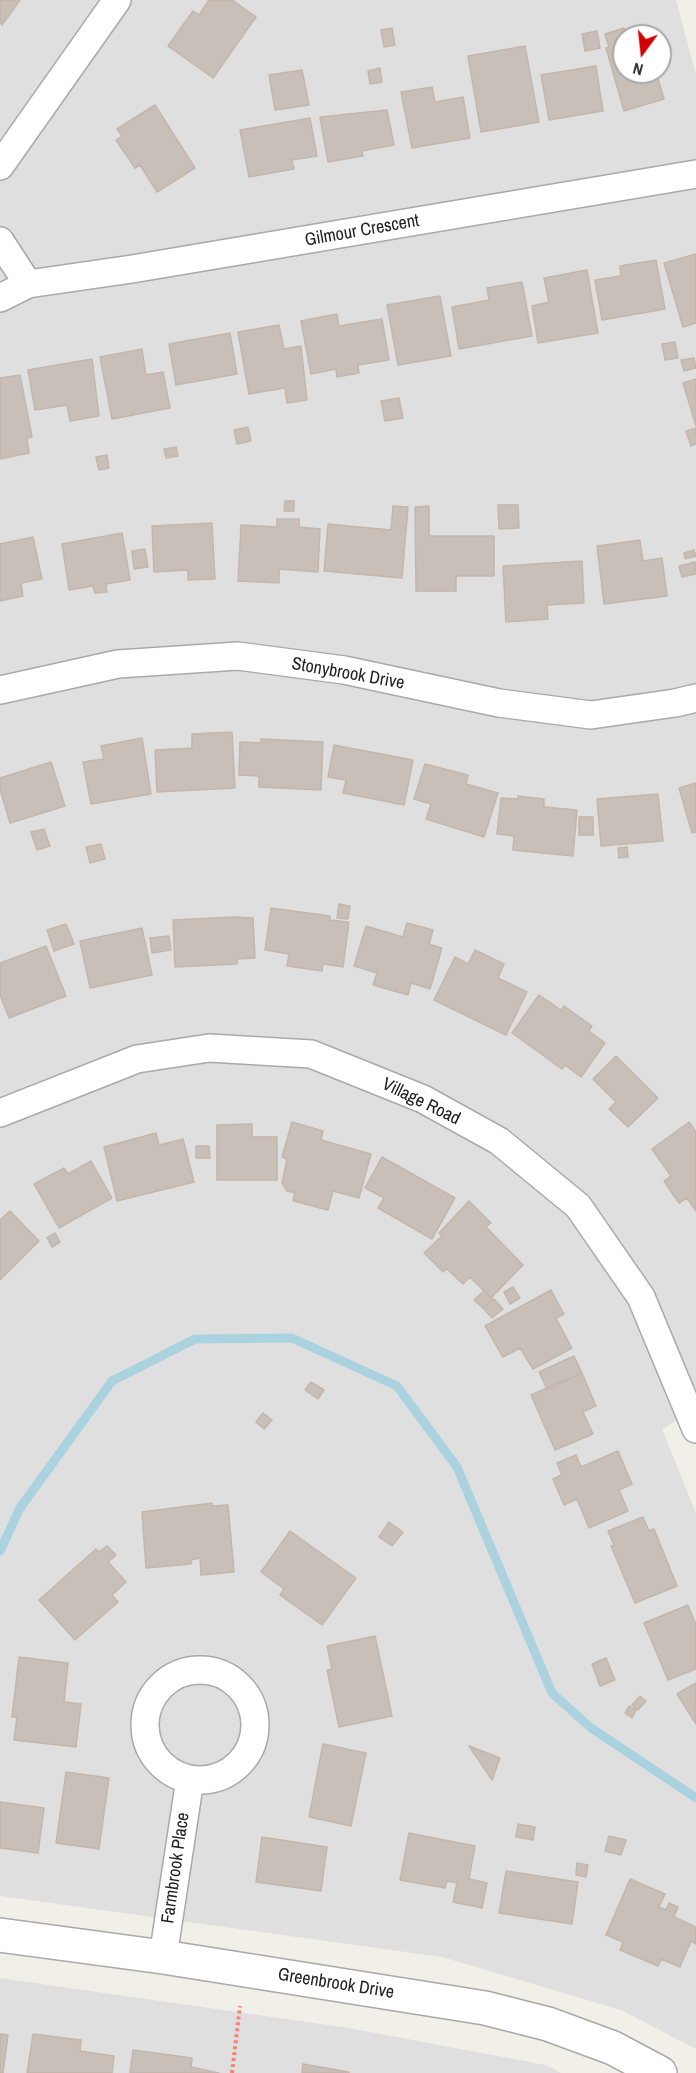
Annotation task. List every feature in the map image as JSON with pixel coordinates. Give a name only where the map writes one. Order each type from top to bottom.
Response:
[{"type":"street","points":[[0,166],[117,0]]},
{"type":"street","name":"Gilmour Crescent","points":[[0,298],[28,284],[132,269],[696,174]]},
{"type":"street","points":[[0,241],[28,284]]},
{"type":"street","name":"Stonybrook Drive","points":[[0,690],[118,664],[238,656],[344,670],[499,703],[591,715],[696,698]]},
{"type":"street","name":"Village Road","points":[[0,1113],[137,1059],[209,1048],[311,1054],[423,1099],[499,1141],[579,1206],[640,1297],[696,1429]]},
{"type":"street","points":[[195,1670],[210,1671],[228,1678],[240,1687],[251,1703],[255,1723],[252,1742],[243,1759],[229,1772],[209,1779],[190,1779],[167,1769],[153,1755],[146,1737],[145,1718],[151,1700],[162,1684],[176,1675],[195,1670]]},
{"type":"street","name":"Farmbrook Place","points":[[163,1957],[190,1779]]},
{"type":"street","name":"Greenbrook Drive","points":[[0,1935],[163,1957],[485,2007],[548,2024],[613,2048],[660,2073]]},
{"type":"path","points":[[232,2073],[240,2006]]},
{"type":"shaded area","points":[[0,0],[676,0],[696,74],[696,1410],[662,1429],[696,1513],[696,2049],[621,2010],[442,1957],[0,1896]]},
{"type":"shaded area","points":[[0,1978],[349,2028],[546,2065],[561,2073],[0,2073]]},
{"type":"building","points":[[0,0],[20,0],[2,25],[0,23]]},
{"type":"building","points":[[209,0],[232,0],[256,17],[213,78],[168,46],[193,11],[199,15]]},
{"type":"building","points":[[392,28],[395,45],[384,47],[381,30]]},
{"type":"building","points":[[597,31],[600,48],[585,51],[582,34]]},
{"type":"building","points":[[612,32],[612,69],[606,48],[609,47],[605,34]]},
{"type":"building","points":[[525,46],[539,122],[481,132],[468,56]]},
{"type":"building","points":[[596,66],[603,111],[549,120],[541,75]]},
{"type":"building","points":[[380,68],[382,82],[370,84],[368,71]]},
{"type":"building","points":[[302,70],[309,105],[275,110],[269,75]]},
{"type":"building","points":[[616,84],[660,84],[664,99],[624,111]]},
{"type":"building","points":[[432,87],[435,102],[463,97],[470,138],[412,148],[401,92]]},
{"type":"building","points":[[155,105],[195,168],[157,192],[140,165],[135,168],[116,140],[122,136],[117,129]]},
{"type":"building","points":[[387,110],[394,145],[362,151],[363,156],[328,162],[320,117]]},
{"type":"building","points":[[310,118],[317,156],[292,160],[294,169],[249,177],[240,130]]},
{"type":"building","points":[[696,254],[696,323],[683,327],[664,263]]},
{"type":"building","points":[[656,260],[665,309],[602,320],[595,280],[621,276],[620,266]]},
{"type":"building","points":[[587,270],[598,333],[538,343],[532,306],[549,302],[544,278]]},
{"type":"building","points":[[522,282],[532,336],[459,349],[452,307],[489,300],[487,288]]},
{"type":"building","points":[[440,296],[451,356],[398,365],[387,305]]},
{"type":"building","points":[[337,314],[339,326],[382,319],[389,360],[358,365],[359,373],[337,377],[336,369],[311,374],[301,321]]},
{"type":"building","points":[[279,325],[284,349],[301,346],[307,400],[287,403],[285,388],[249,394],[238,332]]},
{"type":"building","points":[[230,333],[237,374],[176,385],[169,344]]},
{"type":"building","points":[[675,342],[678,358],[665,360],[662,344]]},
{"type":"building","points":[[142,349],[146,375],[163,372],[170,408],[112,419],[100,357]]},
{"type":"building","points":[[694,358],[696,368],[684,371],[681,360]]},
{"type":"building","points":[[92,359],[99,416],[70,421],[67,405],[35,410],[28,370]]},
{"type":"building","points":[[20,375],[32,437],[27,438],[29,453],[0,459],[0,378]]},
{"type":"building","points":[[696,379],[696,426],[683,383]]},
{"type":"building","points":[[399,398],[403,418],[385,421],[381,401]]},
{"type":"building","points":[[248,427],[251,441],[237,444],[234,430]]},
{"type":"building","points":[[696,428],[696,444],[691,446],[686,431]]},
{"type":"building","points":[[176,447],[178,456],[166,458],[164,449]]},
{"type":"building","points":[[107,455],[109,468],[99,470],[96,457]]},
{"type":"building","points":[[285,501],[294,501],[294,511],[284,511]]},
{"type":"building","points":[[498,505],[518,505],[519,528],[499,529]]},
{"type":"building","points":[[393,506],[408,507],[402,578],[324,571],[328,524],[391,530]]},
{"type":"building","points":[[429,506],[429,536],[494,536],[494,576],[456,576],[456,591],[416,591],[415,507]]},
{"type":"building","points":[[277,519],[299,519],[299,527],[320,529],[318,572],[279,569],[279,583],[238,581],[241,525],[277,527]]},
{"type":"building","points":[[212,523],[215,579],[188,580],[188,570],[154,572],[152,526]]},
{"type":"building","points":[[122,533],[130,580],[106,584],[107,592],[95,593],[93,586],[69,590],[62,544]]},
{"type":"building","points":[[33,537],[42,579],[21,583],[23,596],[0,601],[0,544]]},
{"type":"building","points":[[640,540],[643,561],[662,558],[667,596],[604,604],[597,546]]},
{"type":"building","points":[[145,549],[148,567],[134,569],[132,551]]},
{"type":"building","points":[[694,550],[696,556],[685,559],[684,553]]},
{"type":"building","points":[[582,561],[584,603],[547,605],[548,619],[506,622],[503,566]]},
{"type":"building","points":[[695,562],[696,574],[682,577],[679,566]]},
{"type":"building","points":[[232,732],[235,788],[157,792],[155,750],[192,748],[192,734]]},
{"type":"building","points":[[142,738],[151,794],[91,804],[83,762],[104,759],[101,746]]},
{"type":"building","points":[[261,739],[323,742],[321,790],[259,787],[259,776],[239,775],[240,742],[261,743]]},
{"type":"building","points":[[334,745],[413,760],[404,805],[343,793],[346,780],[328,777]]},
{"type":"building","points":[[51,762],[65,806],[10,823],[0,789],[0,778]]},
{"type":"building","points":[[425,764],[468,775],[466,784],[498,793],[484,837],[426,819],[431,804],[414,799]]},
{"type":"building","points":[[696,783],[696,832],[692,833],[679,788]]},
{"type":"building","points":[[658,794],[663,841],[601,846],[597,799]]},
{"type":"building","points":[[518,796],[544,799],[544,807],[577,810],[573,856],[513,850],[514,836],[497,834],[501,798],[518,799]]},
{"type":"building","points":[[579,817],[593,817],[593,835],[579,835]]},
{"type":"building","points":[[44,829],[50,846],[37,850],[31,832]]},
{"type":"building","points":[[101,844],[105,859],[90,863],[86,847]]},
{"type":"building","points":[[627,847],[628,857],[619,858],[618,848]]},
{"type":"building","points":[[339,904],[350,906],[348,919],[337,918]]},
{"type":"building","points":[[271,908],[330,916],[330,920],[349,922],[343,967],[323,964],[322,971],[287,966],[289,954],[265,950]]},
{"type":"building","points":[[253,918],[255,958],[237,959],[237,964],[175,967],[173,920]]},
{"type":"building","points":[[407,923],[433,930],[429,944],[442,948],[430,989],[411,983],[408,995],[373,985],[377,973],[354,966],[366,926],[403,937]]},
{"type":"building","points":[[66,924],[74,944],[54,951],[47,930]]},
{"type":"building","points":[[142,928],[152,975],[90,988],[80,941]]},
{"type":"building","points":[[169,936],[171,950],[152,953],[150,938]]},
{"type":"building","points":[[46,946],[66,996],[9,1018],[0,995],[0,963]]},
{"type":"building","points":[[475,950],[504,964],[498,978],[527,992],[506,1035],[434,1000],[455,957],[468,964]]},
{"type":"building","points":[[539,995],[561,1010],[564,1006],[592,1026],[589,1031],[605,1043],[581,1077],[565,1065],[562,1069],[512,1033]]},
{"type":"building","points":[[616,1056],[658,1098],[628,1127],[609,1109],[616,1102],[593,1079]]},
{"type":"building","points":[[292,1122],[323,1131],[321,1140],[371,1154],[359,1198],[333,1191],[328,1210],[293,1201],[295,1193],[287,1191],[282,1183],[287,1159],[282,1157]]},
{"type":"building","points":[[689,1122],[696,1132],[696,1211],[687,1198],[679,1203],[664,1181],[671,1176],[652,1149]]},
{"type":"building","points":[[252,1124],[252,1137],[277,1137],[277,1180],[217,1180],[217,1125]]},
{"type":"building","points":[[156,1133],[159,1145],[183,1139],[194,1182],[117,1201],[104,1147]]},
{"type":"building","points":[[196,1146],[209,1146],[210,1158],[196,1158]]},
{"type":"building","points":[[382,1157],[455,1198],[432,1239],[378,1208],[384,1198],[365,1188]]},
{"type":"building","points":[[91,1161],[112,1198],[59,1228],[34,1184],[64,1168],[68,1174]]},
{"type":"building","points":[[469,1201],[491,1223],[486,1227],[523,1265],[491,1298],[470,1277],[463,1284],[447,1269],[443,1272],[424,1253],[442,1236],[439,1233]]},
{"type":"building","points":[[10,1211],[39,1241],[0,1280],[0,1220]]},
{"type":"building","points":[[55,1233],[60,1242],[52,1247],[47,1238]]},
{"type":"building","points":[[513,1287],[520,1298],[510,1304],[504,1292]]},
{"type":"building","points":[[551,1290],[564,1314],[556,1318],[572,1348],[533,1369],[520,1348],[503,1357],[485,1326]]},
{"type":"building","points":[[484,1291],[493,1299],[483,1308],[474,1300]]},
{"type":"building","points":[[494,1299],[503,1309],[492,1318],[483,1308]]},
{"type":"building","points":[[574,1356],[582,1373],[547,1389],[539,1372]]},
{"type":"building","points":[[582,1373],[596,1406],[583,1412],[593,1434],[555,1450],[531,1395]]},
{"type":"building","points":[[311,1382],[324,1390],[318,1399],[305,1390]]},
{"type":"building","points":[[263,1413],[272,1420],[264,1429],[256,1422]]},
{"type":"building","points":[[618,1451],[632,1484],[619,1490],[628,1511],[589,1528],[577,1499],[564,1505],[553,1479],[562,1475],[557,1463],[576,1455],[581,1467]]},
{"type":"building","points":[[212,1503],[212,1506],[228,1505],[234,1572],[201,1575],[200,1558],[191,1560],[191,1564],[146,1568],[142,1512]]},
{"type":"building","points":[[643,1517],[649,1531],[654,1529],[677,1586],[635,1603],[611,1546],[614,1545],[608,1531]]},
{"type":"building","points":[[389,1522],[403,1532],[392,1546],[379,1537]]},
{"type":"building","points":[[290,1531],[356,1578],[322,1625],[280,1595],[284,1589],[261,1572]]},
{"type":"building","points":[[107,1546],[116,1555],[108,1562],[126,1582],[112,1595],[118,1602],[75,1640],[39,1600],[96,1549],[99,1552]]},
{"type":"building","points":[[688,1605],[696,1625],[696,1669],[668,1680],[644,1623]]},
{"type":"building","points":[[375,1636],[392,1716],[339,1727],[327,1670],[332,1669],[327,1646]]},
{"type":"building","points":[[19,1657],[68,1663],[64,1702],[81,1704],[76,1747],[14,1740],[17,1717],[12,1717]]},
{"type":"building","points":[[606,1658],[615,1680],[600,1686],[592,1664]]},
{"type":"building","points":[[696,1683],[696,1724],[677,1694]]},
{"type":"building","points":[[640,1696],[646,1701],[638,1710],[632,1705]]},
{"type":"building","points":[[629,1706],[636,1710],[632,1718],[625,1713]]},
{"type":"building","points":[[323,1744],[366,1753],[351,1826],[309,1817]]},
{"type":"building","points":[[469,1746],[500,1758],[492,1780]]},
{"type":"building","points":[[66,1772],[109,1778],[99,1849],[56,1843]]},
{"type":"building","points":[[0,1802],[44,1808],[38,1853],[0,1848]]},
{"type":"building","points":[[518,1824],[535,1827],[533,1840],[516,1837]]},
{"type":"building","points":[[409,1833],[475,1846],[469,1879],[487,1883],[482,1908],[453,1902],[457,1883],[447,1881],[445,1888],[400,1880]]},
{"type":"building","points":[[609,1836],[626,1840],[621,1855],[605,1851]]},
{"type":"building","points":[[262,1837],[327,1847],[321,1891],[256,1882]]},
{"type":"building","points":[[577,1863],[588,1865],[586,1877],[576,1875]]},
{"type":"building","points":[[506,1871],[578,1882],[572,1924],[499,1913]]},
{"type":"building","points":[[630,1879],[665,1894],[659,1907],[666,1910],[669,1903],[678,1907],[674,1917],[696,1927],[696,1944],[691,1941],[680,1967],[661,1959],[658,1966],[620,1950],[623,1942],[606,1935]]},
{"type":"building","points":[[0,2034],[8,2035],[3,2073],[0,2073]]},
{"type":"building","points":[[33,2034],[81,2040],[80,2051],[114,2056],[112,2073],[27,2073]]},
{"type":"building","points":[[133,2050],[192,2058],[191,2067],[219,2073],[130,2073]]},
{"type":"building","points":[[303,2064],[349,2072],[349,2073],[302,2073]]},
{"type":"waterway","points":[[0,1551],[20,1508],[112,1381],[195,1339],[292,1338],[397,1386],[457,1467],[552,1693],[591,1728],[696,1798]]}]
